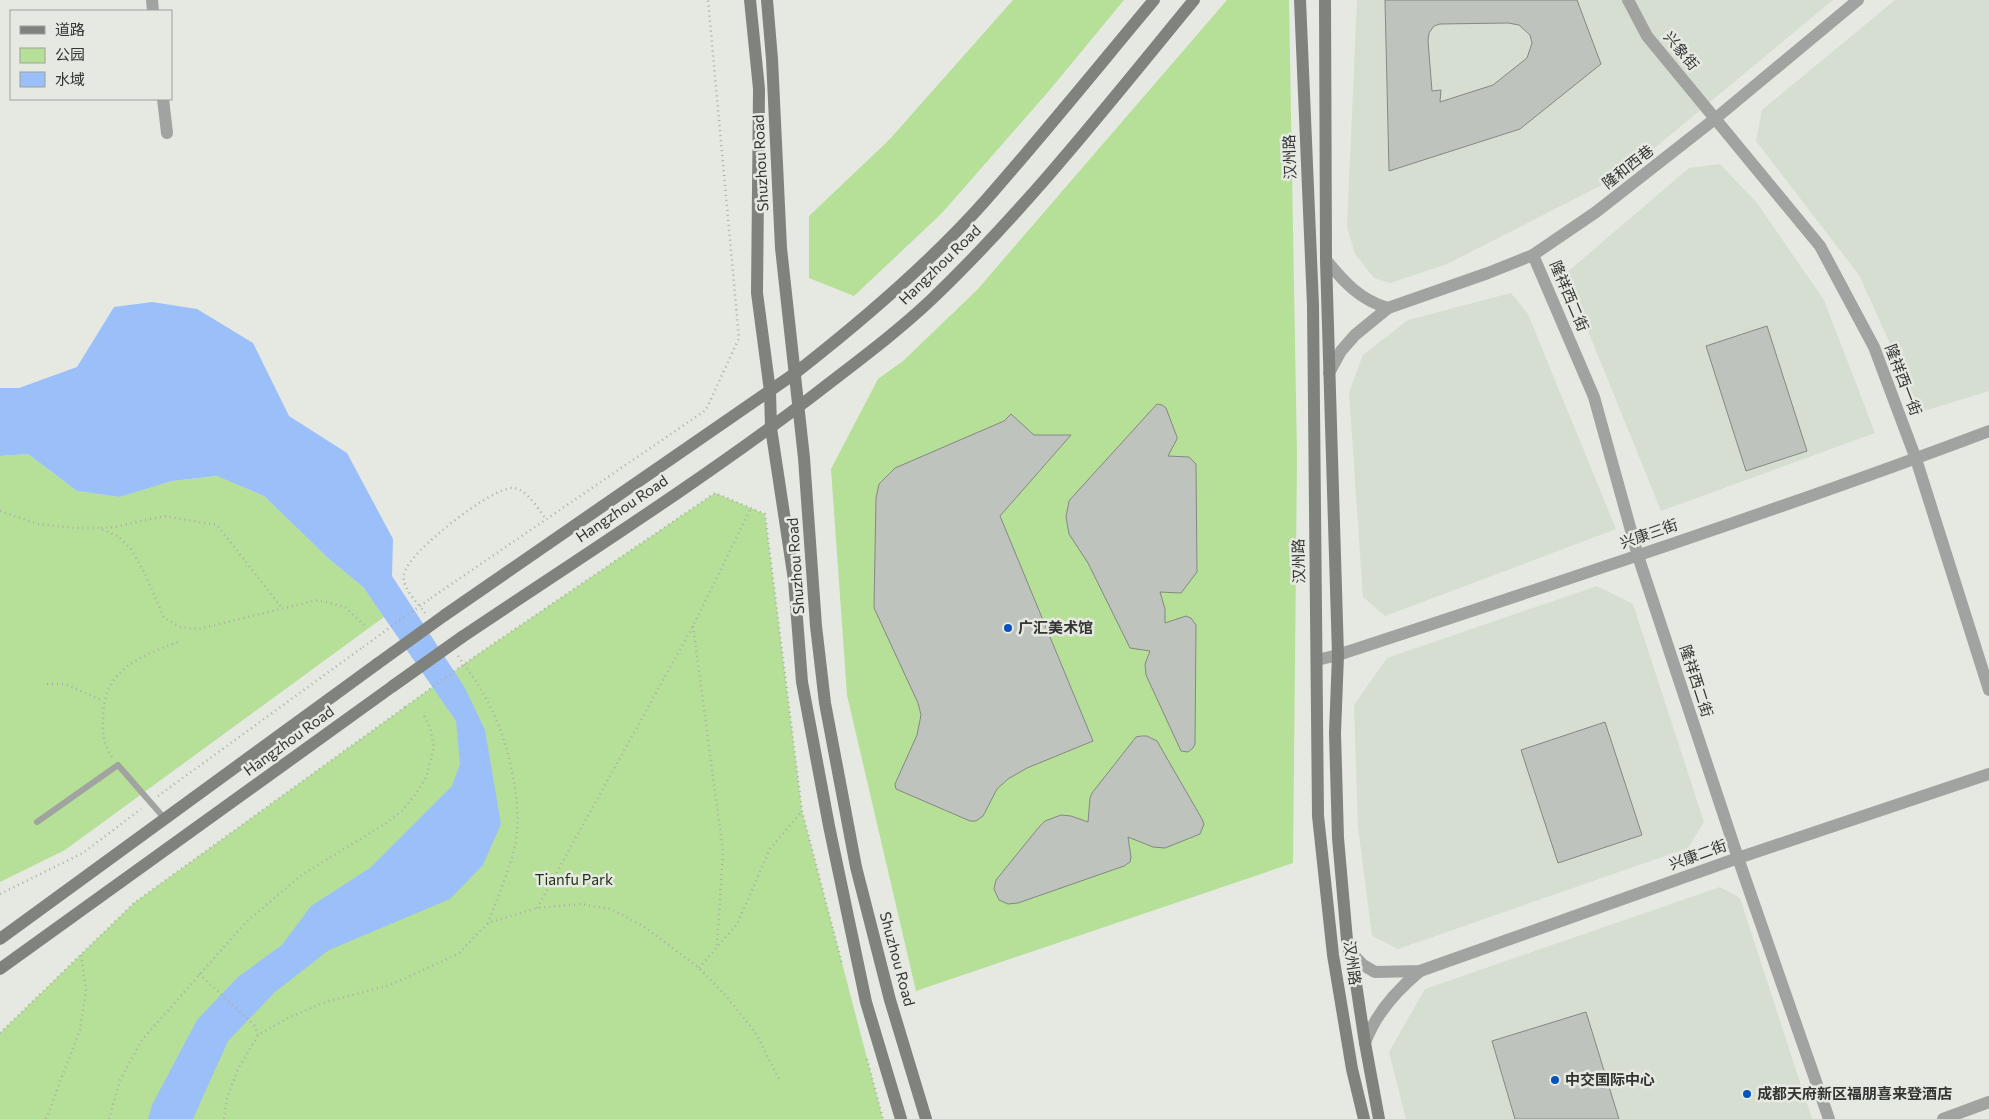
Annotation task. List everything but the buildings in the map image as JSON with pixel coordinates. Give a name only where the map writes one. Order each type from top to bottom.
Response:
[{"type":"main road","name":"Shuzhou Road","points":[[750,0],[759,89],[757,292],[770,391],[771,428],[794,580],[802,682],[829,826],[866,1002],[901,1119]]},
{"type":"main road","name":"Shuzhou Road","points":[[768,0],[781,248],[804,458],[816,626],[825,703],[856,866],[890,1000],[926,1119]]},
{"type":"main road","name":"Hangzhou Road","points":[[0,939],[445,615],[770,391],[846,334],[912,274],[984,202],[1154,0]]},
{"type":"main road","name":"Hangzhou Road","points":[[0,969],[462,637],[771,428],[851,366],[931,300],[1002,227],[1057,165],[1194,0]]},
{"type":"main road","name":"汉州路","points":[[1300,0],[1313,305],[1318,816],[1323,875],[1340,999],[1352,1069],[1364,1119]]},
{"type":"main road","name":"汉州路","points":[[1326,0],[1326,260],[1338,655],[1335,733],[1338,838],[1350,951],[1379,1119]]},
{"type":"street","name":"兴象街","points":[[1628,0],[1647,36],[1716,118]]},
{"type":"street","name":"隆和西巷","points":[[1329,374],[1341,351],[1355,335],[1388,308],[1533,255],[1596,212],[1716,118],[1858,0]]},
{"type":"street","points":[[163,100],[167,133]]},
{"type":"street","name":"隆祥西一街","points":[[1716,118],[1820,246],[1874,347],[1916,459],[1989,690]]},
{"type":"street","name":"隆祥西二街","points":[[1533,255],[1594,397],[1638,556],[1738,858],[1829,1119]]},
{"type":"street","points":[[1326,260],[1350,287],[1373,303],[1388,308]]},
{"type":"street","name":"兴康三街","points":[[1316,660],[1338,655],[1638,556],[1916,459],[1989,431]]},
{"type":"street","name":"兴康二街","points":[[1420,971],[1738,858],[1989,774]]},
{"type":"street","points":[[1350,951],[1363,965],[1374,972],[1420,971]]},
{"type":"street","points":[[1365,1043],[1370,1028],[1408,981],[1420,971]]},
{"type":"street","points":[[1943,1119],[1989,1102]]},
{"type":"lane","points":[[37,822],[118,765],[165,819]]},
{"type":"path","points":[[708,0],[739,338],[706,410],[708,434]]},
{"type":"path","points":[[0,894],[83,853],[151,801],[431,598],[706,410]]},
{"type":"path","points":[[712,469],[715,493]]},
{"type":"path","points":[[428,617],[404,582],[404,574],[409,562],[422,546],[483,500],[501,490],[514,488],[524,493],[546,519]]},
{"type":"path","points":[[715,493],[765,514],[802,811],[844,970]]},
{"type":"path","points":[[0,1033],[81,952],[134,903],[474,657],[715,493]]},
{"type":"path","points":[[537,908],[693,626],[751,508]]},
{"type":"path","points":[[0,511],[37,524],[75,528],[114,528],[164,516],[217,525],[282,608]]},
{"type":"path","points":[[98,528],[118,536],[131,549],[145,574],[164,618],[180,628],[198,629],[318,600],[345,607],[364,625]]},
{"type":"path","points":[[693,626],[723,852],[717,945]]},
{"type":"path","points":[[118,765],[107,750],[102,732],[103,701],[116,676],[141,656],[178,642]]},
{"type":"path","points":[[224,1119],[227,1098],[238,1069],[258,1034],[322,1003],[390,985],[458,954],[488,923],[516,842],[519,807],[506,744],[493,711],[474,677],[457,655]]},
{"type":"path","points":[[47,684],[66,684],[103,701]]},
{"type":"path","points":[[110,1119],[120,1080],[142,1040],[246,922],[303,874],[385,824],[402,811],[426,778],[434,748],[430,727],[423,714]]},
{"type":"path","points":[[699,968],[737,924],[770,848],[802,811]]},
{"type":"path","points":[[488,923],[537,908],[581,904],[611,909],[643,926],[699,968],[726,996],[755,1032],[779,1079]]},
{"type":"path","points":[[46,1119],[80,1030],[86,991],[81,952]]},
{"type":"path","points":[[199,974],[254,1025],[258,1034]]},
{"type":"path","points":[[866,1054],[883,1119]]},
{"type":"shaded area","points":[[1357,0],[1833,0],[1622,175],[1447,264],[1390,283],[1374,278],[1355,254],[1347,227]]},
{"type":"shaded area","points":[[1895,0],[1989,0],[1989,391],[1921,412],[1859,275],[1756,141],[1762,110]]},
{"type":"shaded area","points":[[1720,164],[1757,203],[1824,300],[1875,433],[1661,511],[1565,274],[1689,168]]},
{"type":"shaded area","points":[[1511,293],[1528,314],[1616,529],[1385,616],[1363,597],[1349,392],[1363,355],[1408,320]]},
{"type":"shaded area","points":[[1597,586],[1633,604],[1704,822],[1688,848],[1398,949],[1372,936],[1358,827],[1354,705],[1387,658]]},
{"type":"shaded area","name":"中交国际中心","points":[[1720,887],[1740,898],[1812,1119],[1406,1119],[1389,1052],[1425,989]]},
{"type":"green space","points":[[1013,0],[1124,0],[1048,92],[942,213],[854,296],[809,278],[809,216],[889,140]]},
{"type":"green space","points":[[1227,0],[1289,0],[1297,457],[1293,863],[916,991],[847,695],[831,469],[878,379],[903,361],[977,290]]},
{"type":"green space","points":[[28,454],[77,491],[120,497],[172,481],[218,476],[264,496],[329,559],[363,587],[384,617],[65,850],[0,882],[0,456]]},
{"type":"green space","name":"Tianfu Park","points":[[715,493],[765,514],[802,811],[883,1119],[0,1119],[0,1033],[134,903],[474,657]]},
{"type":"water","points":[[152,302],[197,309],[253,343],[289,416],[347,453],[393,539],[392,576],[465,688],[485,730],[501,824],[483,865],[450,899],[329,950],[275,992],[228,1041],[193,1119],[148,1119],[152,1105],[197,1020],[238,977],[282,945],[311,906],[370,868],[452,786],[460,764],[456,721],[363,587],[329,559],[264,496],[217,476],[172,481],[120,497],[77,491],[28,454],[0,456],[0,388],[19,388],[77,367],[114,307]]},
{"type":"place","name":"广汇美术馆","points":[[1008,628]]},
{"type":"place","name":"中交国际中心","points":[[1555,1080]]},
{"type":"place","name":"成都天府新区福朋喜来登酒店","points":[[1747,1094]]}]
